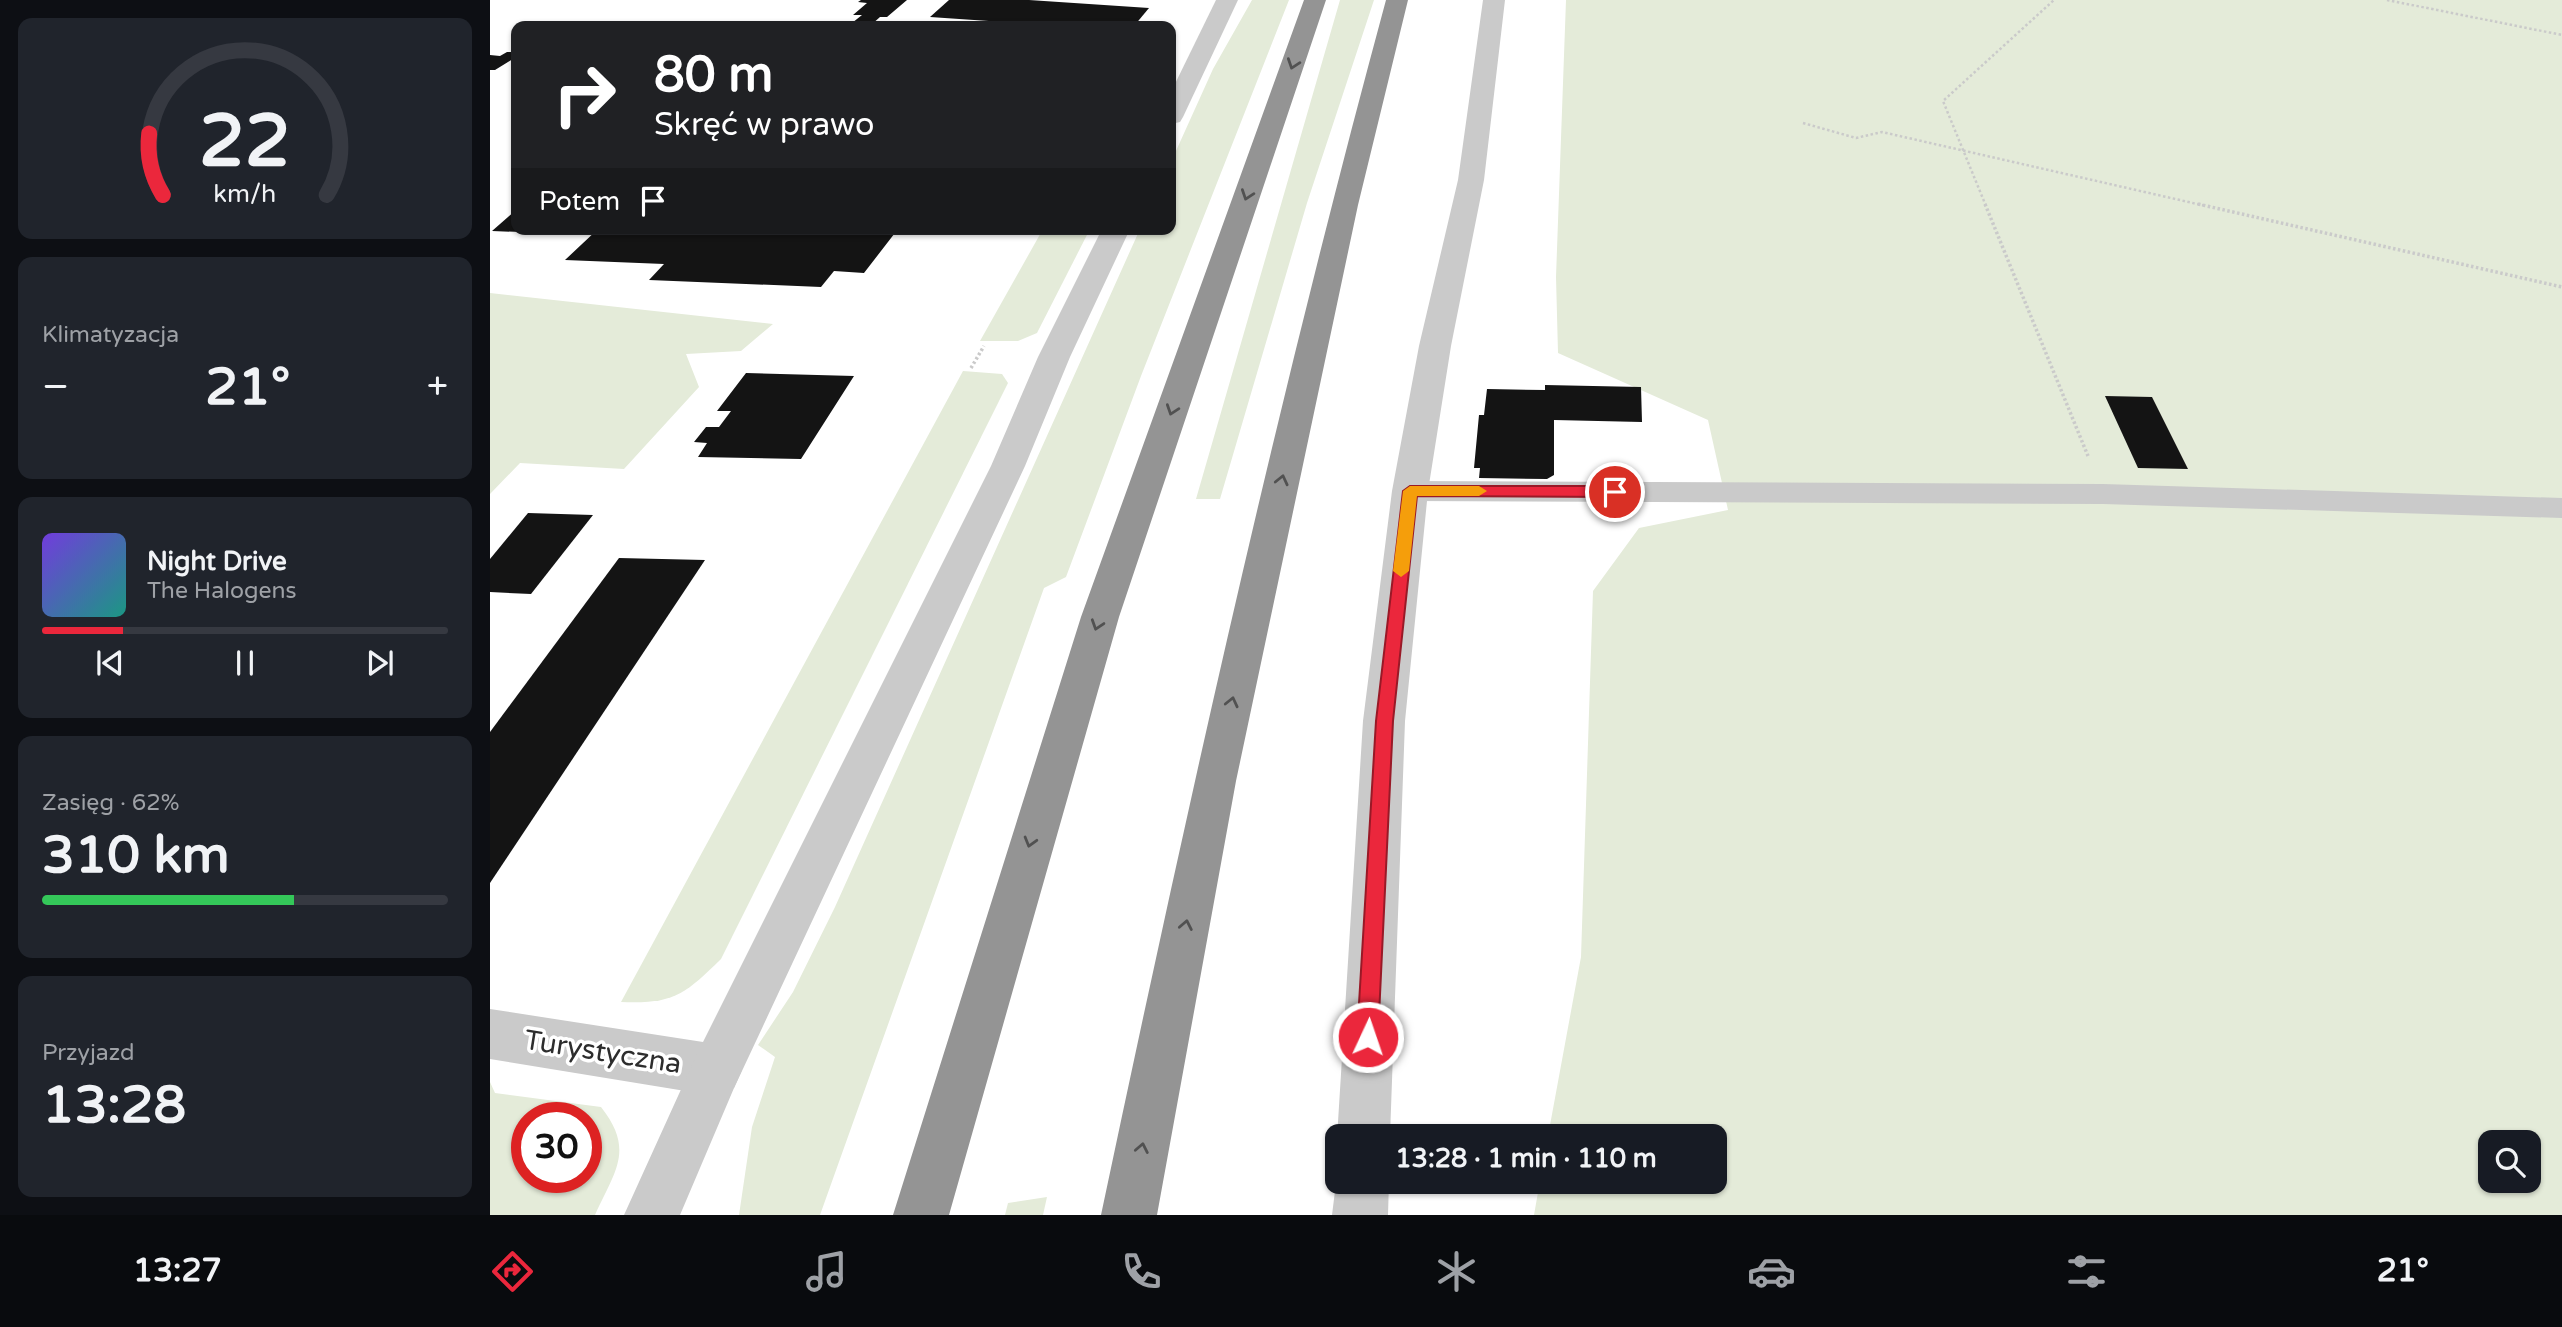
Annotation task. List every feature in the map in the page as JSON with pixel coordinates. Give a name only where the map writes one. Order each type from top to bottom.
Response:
[{"type":"highway","points":[[921,1215],[1100,617],[1315,0]]},
{"type":"highway","points":[[1129,1215],[1214,781],[1344,205],[1397,0]]},
{"type":"street","points":[[1176,107],[1227,0]]},
{"type":"street","points":[[1364,1124],[1384,721],[1410,491],[1436,346],[1471,180],[1494,0]]},
{"type":"street","points":[[652,1215],[716,1070],[1008,466],[1054,357],[1113,235]]},
{"type":"street","name":"Turystyczna","points":[[490,1034],[716,1070]]},
{"type":"street","points":[[1360,1215],[1361,1194]]},
{"type":"lane","points":[[1410,491],[2104,494],[2562,508]]},
{"type":"path","points":[[2054,0],[1942,101],[2104,494]]},
{"type":"path","points":[[2387,0],[2562,35]]},
{"type":"path","points":[[1803,123],[1856,138],[1882,132],[2562,287]]},
{"type":"path","points":[[971,368],[985,346]]},
{"type":"green space","points":[[1252,0],[1289,0],[1141,376],[1066,577],[1044,588],[820,1215],[739,1215],[752,1127],[775,1057],[758,1045],[793,992],[835,907],[1137,235],[1176,235],[1176,151],[1213,69]]},
{"type":"green space","points":[[1340,0],[1374,0],[1307,203],[1220,499],[1196,499]]},
{"type":"green space","points":[[1566,0],[2562,0],[2562,1215],[1534,1215],[1538,1194],[1727,1194],[1727,1124],[1550,1124],[1581,957],[1593,591],[1639,528],[1728,510],[1708,420],[1558,353],[1556,277]]},
{"type":"green space","points":[[1040,235],[1087,235],[1037,333],[1018,341],[980,341]]},
{"type":"green space","points":[[490,293],[773,324],[741,351],[686,354],[699,387],[624,469],[520,463],[490,494]]},
{"type":"green space","points":[[963,371],[1002,374],[1008,383],[721,959],[677,995],[654,1001],[621,1002]]},
{"type":"green space","points":[[490,1082],[495,1093],[563,1102],[511,1102],[511,1193],[602,1193],[602,1108],[611,1122],[619,1148],[615,1173],[595,1215],[490,1215]]},
{"type":"green space","points":[[1047,1197],[1043,1215],[1005,1215],[1008,1203]]},
{"type":"building","points":[[907,0],[887,17],[880,17],[876,21],[854,21],[862,15],[853,15],[867,3],[858,2]]},
{"type":"building","points":[[949,0],[1029,0],[1149,8],[1138,21],[988,21],[930,17]]},
{"type":"building","points":[[511,52],[511,60],[495,70],[490,70],[490,55],[500,56]]},
{"type":"building","points":[[511,214],[511,232],[492,231]]},
{"type":"building","points":[[592,235],[893,235],[864,273],[834,271],[821,287],[649,280],[664,264],[565,260]]},
{"type":"building","points":[[746,373],[854,376],[801,459],[698,457],[707,443],[694,442],[706,427],[719,427],[731,411],[717,411]]},
{"type":"building","points":[[1545,385],[1641,387],[1642,422],[1554,420],[1554,475],[1547,479],[1479,478],[1480,468],[1474,468],[1479,415],[1484,415],[1487,389],[1545,390]]},
{"type":"building","points":[[2105,396],[2152,397],[2188,469],[2138,468]]},
{"type":"building","points":[[528,513],[593,515],[531,594],[490,592],[490,559]]},
{"type":"building","points":[[619,558],[705,560],[490,883],[490,732]]},
{"type":"slow traffic","points":[[1401,571],[1410,491],[1479,491]]},
{"type":"route","points":[[1368,1037],[1384,721],[1410,491],[1615,492]]}]
